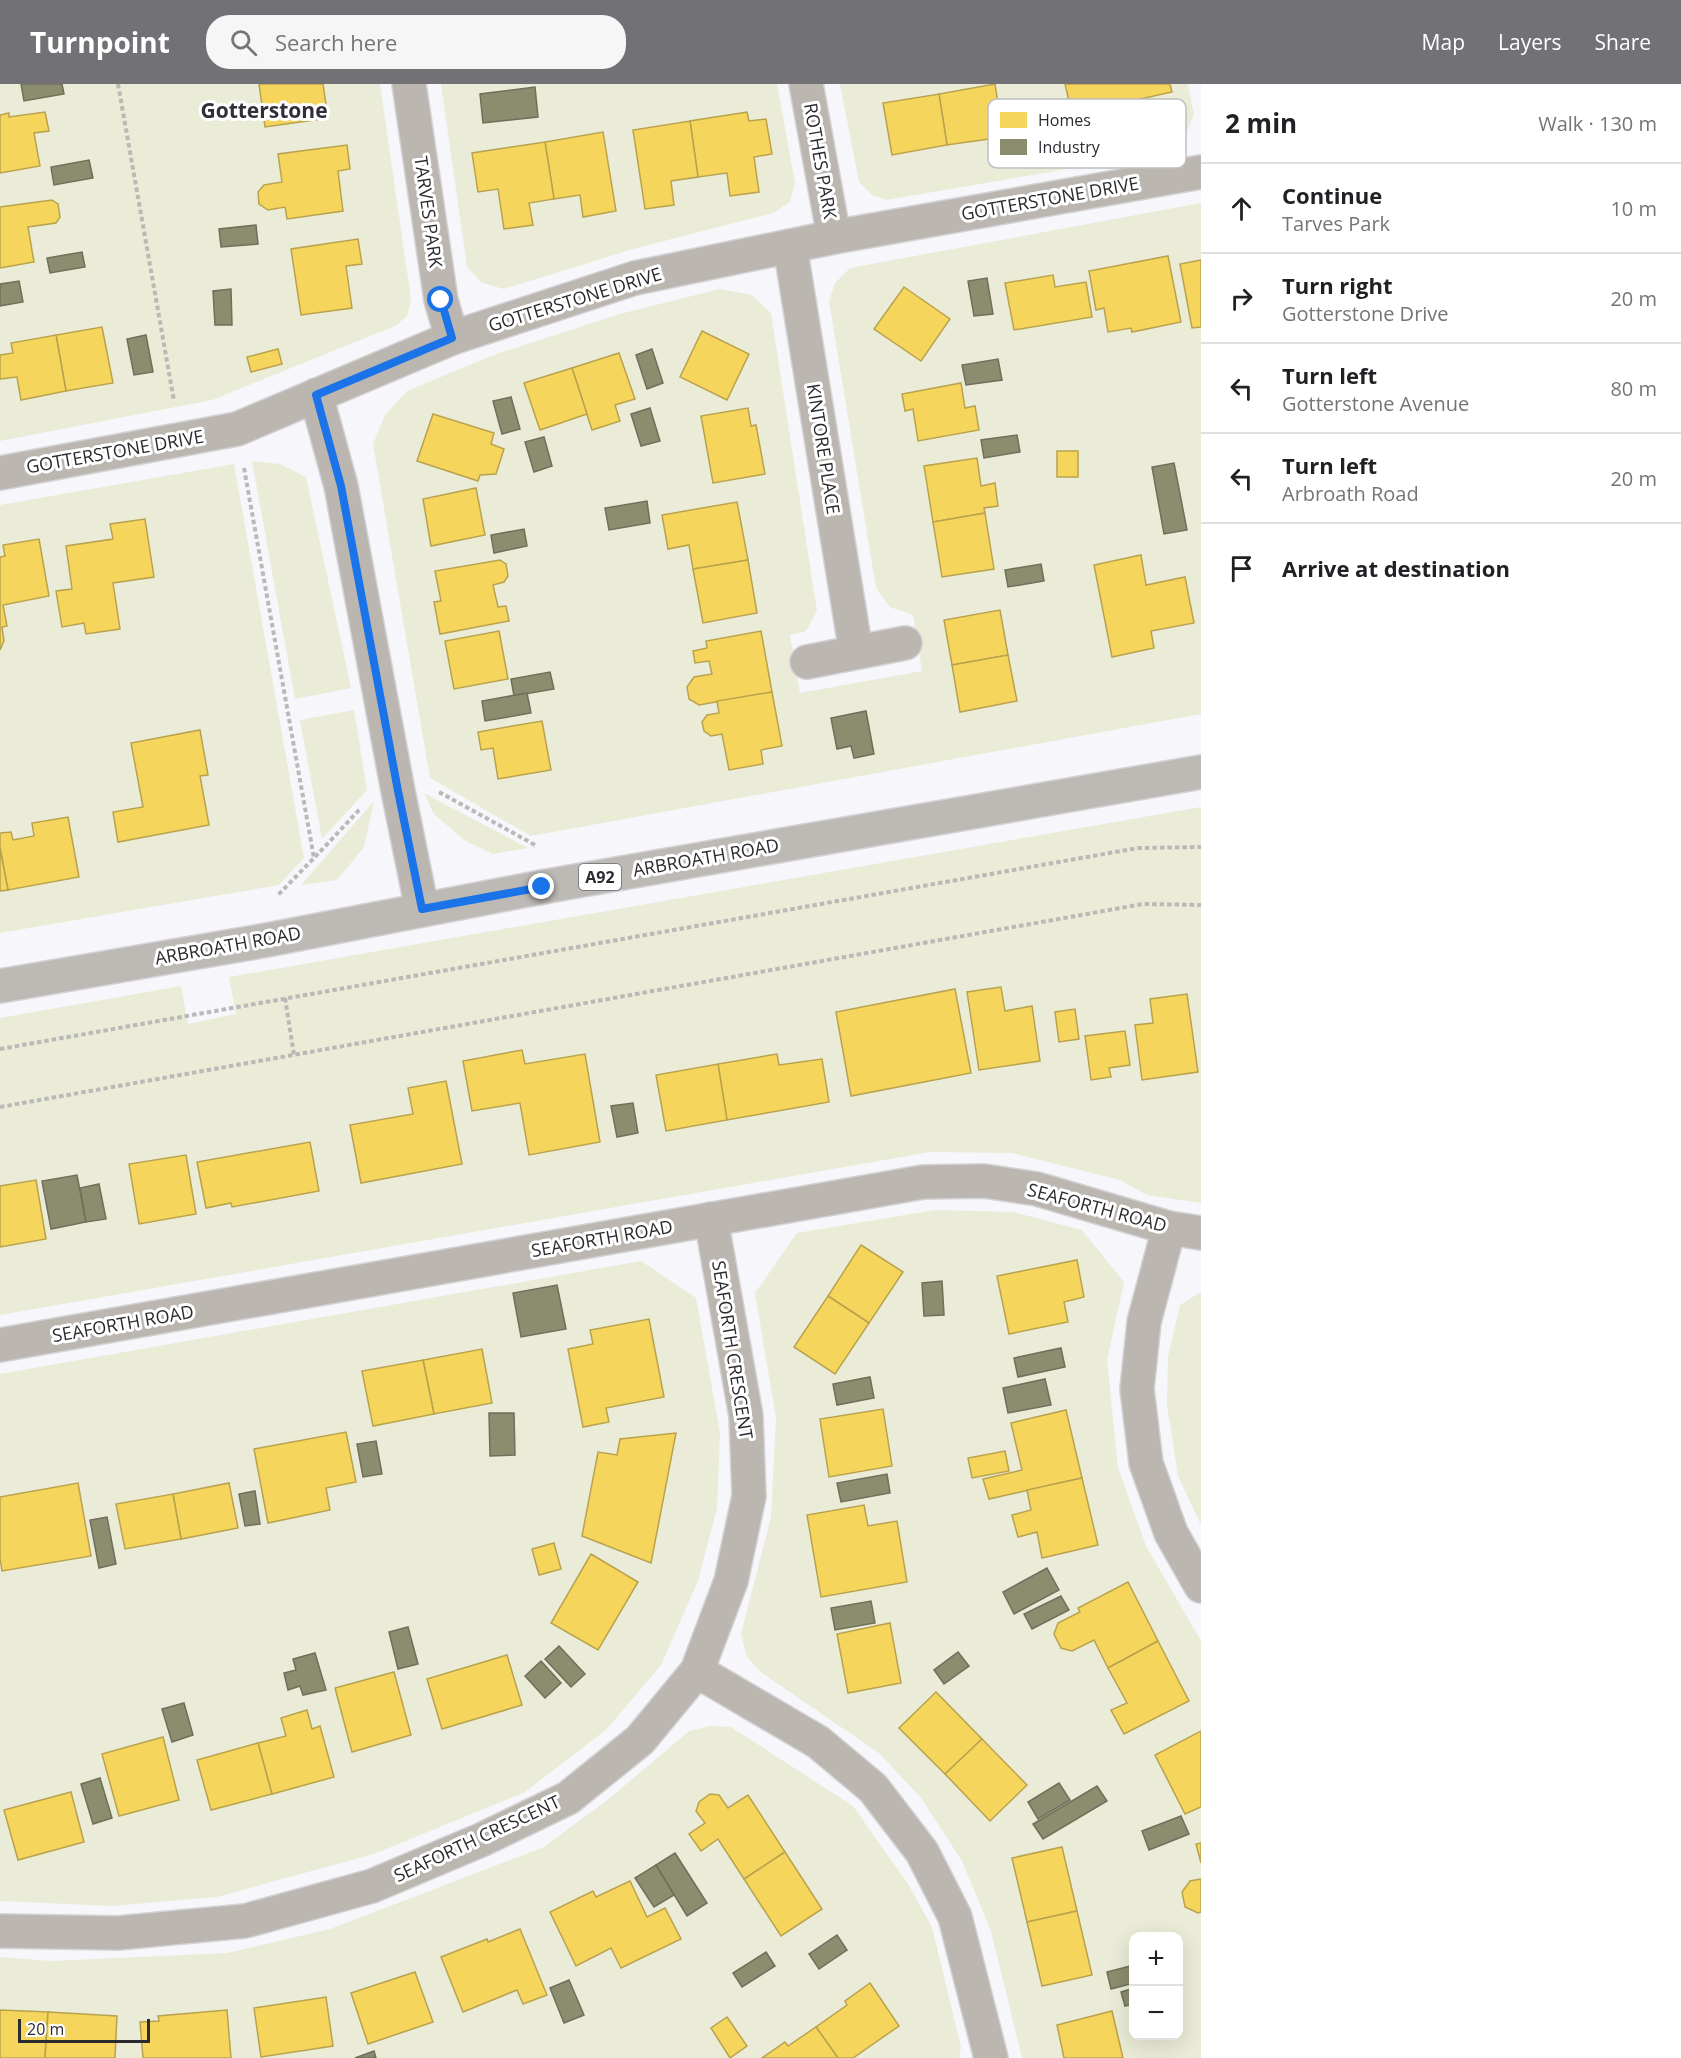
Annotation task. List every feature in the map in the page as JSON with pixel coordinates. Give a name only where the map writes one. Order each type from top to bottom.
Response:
[{"type":"main road","name":"ARBROATH ROAD","points":[[0,986],[1201,772]]},
{"type":"street","name":"TARVES PARK","points":[[409,84],[441,300],[452,338]]},
{"type":"street","name":"ROTHES PARK","points":[[806,84],[834,237]]},
{"type":"street","name":"GOTTERSTONE DRIVE","points":[[0,473],[237,429],[452,338],[635,278],[834,237],[1201,172]]},
{"type":"street","name":"KINTORE PLACE","points":[[790,246],[856,652]]},
{"type":"street","points":[[316,395],[341,486],[422,909]]},
{"type":"street","points":[[807,662],[905,644]]},
{"type":"street","name":"SEAFORTH ROAD","points":[[0,1346],[923,1182],[984,1181],[1037,1189],[1169,1228],[1201,1233]]},
{"type":"street","name":"SEAFORTH CRESCENT","points":[[0,1931],[118,1934],[245,1921],[372,1886],[481,1840],[568,1798],[640,1740],[697,1671],[730,1581],[749,1496],[746,1416],[711,1219]]},
{"type":"street","points":[[1169,1228],[1144,1322],[1137,1389],[1146,1463],[1171,1533],[1201,1586]]},
{"type":"street","points":[[697,1671],[818,1743],[873,1788],[922,1852],[955,1917],[991,2058]]},
{"type":"path","points":[[118,84],[180,440]]},
{"type":"path","points":[[237,429],[314,858],[280,895],[268,897]]},
{"type":"path","points":[[0,1049],[1138,848],[1201,847]]},
{"type":"path","points":[[0,1107],[1143,903],[1201,905]]},
{"type":"path","points":[[285,998],[294,1055]]},
{"type":"green space","points":[[0,84],[380,84],[411,299],[407,316],[395,326],[212,400],[0,441]]},
{"type":"green space","points":[[441,84],[777,84],[795,183],[790,202],[773,213],[633,249],[504,289],[482,283],[467,267]]},
{"type":"green space","points":[[840,84],[1188,84],[1194,115],[1186,133],[1186,99],[988,99],[988,168],[1074,168],[886,200],[872,195],[859,182]]},
{"type":"green space","points":[[1201,203],[1201,714],[531,836],[430,778],[373,444],[385,415],[407,391],[496,354],[620,314],[720,289],[752,295],[771,313],[817,611],[806,631],[790,635],[800,693],[922,671],[913,615],[890,607],[876,588],[829,301],[835,283],[850,268]]},
{"type":"green space","points":[[252,461],[280,464],[306,477],[351,688],[295,699]]},
{"type":"green space","points":[[234,464],[304,858],[279,885],[0,933],[0,505]]},
{"type":"green space","points":[[354,710],[367,790],[322,839],[300,720]]},
{"type":"green space","points":[[424,793],[528,848],[493,854],[464,840],[434,814]]},
{"type":"green space","points":[[374,801],[364,847],[337,880],[301,885]]},
{"type":"green space","points":[[1201,807],[1201,1203],[1147,1195],[1120,1180],[1012,1153],[930,1152],[0,1315],[0,1018],[181,986],[188,1024],[236,1014],[229,977]]},
{"type":"green space","points":[[935,1210],[1013,1212],[1082,1230],[1124,1282],[1107,1360],[1118,1468],[1146,1546],[1201,1641],[1201,2058],[1022,2058],[991,1931],[962,1861],[921,1798],[879,1753],[762,1673],[747,1657],[741,1634],[771,1517],[776,1418],[755,1293],[797,1233]]},
{"type":"green space","points":[[641,1261],[696,1298],[720,1433],[717,1508],[698,1581],[661,1665],[607,1729],[525,1792],[374,1854],[217,1897],[112,1906],[0,1901],[0,1374]]},
{"type":"green space","points":[[1201,1292],[1201,1525],[1178,1476],[1167,1405],[1168,1357],[1180,1305]]},
{"type":"green space","points":[[710,1726],[731,1727],[853,1806],[908,1884],[932,1927],[961,2047],[959,2058],[0,2058],[0,1957],[51,1961],[227,1953],[330,1929],[544,1847],[610,1798],[689,1731]]},
{"type":"building: Homes","points":[[259,84],[323,84],[328,118],[265,127]]},
{"type":"building: Homes","points":[[995,84],[997,99],[988,99],[988,139],[947,145],[939,94]]},
{"type":"building: Homes","points":[[1065,84],[1170,84],[1172,92],[1140,99],[1068,99]]},
{"type":"building: Homes","points":[[939,94],[947,145],[892,155],[883,103]]},
{"type":"building: Homes","points":[[45,112],[49,131],[34,133],[40,166],[0,173],[0,115],[9,113],[9,117]]},
{"type":"building: Homes","points":[[747,112],[749,121],[766,119],[772,154],[754,157],[759,192],[730,196],[727,173],[698,177],[690,121]]},
{"type":"building: Homes","points":[[690,121],[698,177],[671,181],[674,205],[645,209],[633,130]]},
{"type":"building: Homes","points":[[603,132],[616,211],[583,217],[580,195],[554,199],[545,142]]},
{"type":"building: Homes","points":[[545,142],[554,199],[529,203],[533,225],[504,229],[498,189],[478,192],[472,153]]},
{"type":"building: Homes","points":[[347,145],[350,169],[338,171],[343,211],[287,219],[285,207],[268,210],[259,204],[258,192],[264,185],[282,182],[278,154]]},
{"type":"building: Homes","points":[[52,200],[58,204],[60,217],[56,223],[28,227],[34,262],[0,268],[0,207]]},
{"type":"building: Homes","points":[[358,239],[362,264],[346,266],[352,308],[301,315],[291,249]]},
{"type":"building: Homes","points":[[1168,256],[1181,322],[1132,332],[1131,328],[1108,332],[1104,308],[1096,310],[1089,271]]},
{"type":"building: Homes","points":[[1201,260],[1201,327],[1192,328],[1180,264]]},
{"type":"building: Homes","points":[[1053,275],[1055,287],[1086,282],[1092,317],[1014,330],[1005,283]]},
{"type":"building: Homes","points":[[904,287],[950,319],[921,361],[874,329]]},
{"type":"building: Homes","points":[[102,327],[113,383],[66,391],[56,335]]},
{"type":"building: Homes","points":[[702,331],[749,354],[727,400],[680,377]]},
{"type":"building: Homes","points":[[56,335],[66,391],[21,400],[17,377],[0,379],[0,355],[13,353],[11,343]]},
{"type":"building: Homes","points":[[278,349],[282,364],[251,372],[247,357]]},
{"type":"building: Homes","points":[[619,353],[635,399],[615,405],[620,421],[592,430],[572,368]]},
{"type":"building: Homes","points":[[572,368],[587,414],[540,430],[524,383]]},
{"type":"building: Homes","points":[[961,383],[965,408],[975,406],[979,430],[918,441],[913,409],[905,411],[902,394]]},
{"type":"building: Homes","points":[[748,408],[751,426],[756,425],[765,474],[713,483],[701,416]]},
{"type":"building: Homes","points":[[433,414],[494,433],[491,444],[504,449],[496,474],[480,475],[478,481],[417,461]]},
{"type":"building: Homes","points":[[1057,451],[1078,451],[1078,477],[1057,477]]},
{"type":"building: Homes","points":[[977,458],[981,486],[995,483],[998,506],[984,508],[985,513],[933,522],[924,466]]},
{"type":"building: Homes","points":[[476,488],[485,535],[431,546],[423,499]]},
{"type":"building: Homes","points":[[737,502],[748,560],[693,569],[689,545],[668,549],[662,515]]},
{"type":"building: Homes","points":[[985,513],[994,569],[942,577],[933,522]]},
{"type":"building: Homes","points":[[145,519],[154,577],[113,583],[120,629],[86,634],[84,623],[62,627],[56,591],[72,589],[66,546],[113,539],[110,524]]},
{"type":"building: Homes","points":[[39,539],[49,596],[3,605],[7,626],[2,627],[4,641],[0,650],[0,557],[5,556],[3,545]]},
{"type":"building: Homes","points":[[1141,555],[1146,585],[1185,577],[1194,623],[1151,631],[1154,648],[1112,657],[1094,565]]},
{"type":"building: Homes","points":[[500,560],[506,564],[508,576],[504,582],[493,585],[498,607],[506,606],[509,621],[440,634],[434,602],[441,601],[435,571]]},
{"type":"building: Homes","points":[[748,560],[757,613],[703,623],[693,569]]},
{"type":"building: Homes","points":[[1000,610],[1008,655],[952,665],[944,620]]},
{"type":"building: Homes","points":[[499,631],[508,679],[454,689],[445,641]]},
{"type":"building: Homes","points":[[761,631],[772,692],[699,705],[689,699],[687,687],[694,677],[712,674],[709,661],[695,663],[693,651],[707,648],[706,641]]},
{"type":"building: Homes","points":[[1008,655],[1017,701],[960,712],[952,665]]},
{"type":"building: Homes","points":[[772,692],[782,746],[761,750],[763,764],[729,770],[722,734],[711,736],[704,731],[702,722],[707,715],[719,713],[717,701]]},
{"type":"building: Homes","points":[[542,721],[551,770],[498,779],[493,748],[481,750],[478,732]]},
{"type":"building: Homes","points":[[200,730],[208,775],[200,776],[209,825],[118,842],[113,812],[143,807],[131,743]]},
{"type":"building: Homes","points":[[68,817],[79,877],[8,890],[0,848],[0,833],[11,832],[13,840],[34,836],[32,823]]},
{"type":"building: Homes","points":[[0,848],[8,890],[0,891]]},
{"type":"building: Homes","points":[[1001,987],[1005,1011],[1032,1006],[1040,1061],[979,1070],[967,992]]},
{"type":"building: Homes","points":[[955,989],[971,1073],[851,1096],[836,1012]]},
{"type":"building: Homes","points":[[1187,994],[1198,1072],[1142,1080],[1135,1025],[1153,1023],[1150,999]]},
{"type":"building: Homes","points":[[1075,1009],[1079,1039],[1059,1042],[1055,1012]]},
{"type":"building: Homes","points":[[1125,1031],[1130,1065],[1109,1068],[1111,1077],[1091,1080],[1085,1036]]},
{"type":"building: Homes","points":[[522,1050],[525,1064],[585,1054],[600,1142],[529,1155],[520,1103],[472,1111],[463,1061]]},
{"type":"building: Homes","points":[[777,1054],[779,1065],[822,1059],[829,1102],[727,1120],[718,1064]]},
{"type":"building: Homes","points":[[718,1064],[727,1120],[666,1131],[656,1075]]},
{"type":"building: Homes","points":[[446,1081],[462,1164],[361,1183],[350,1125],[413,1114],[408,1088]]},
{"type":"building: Homes","points":[[310,1142],[319,1191],[232,1207],[231,1203],[206,1208],[197,1162]]},
{"type":"building: Homes","points":[[186,1155],[196,1214],[139,1224],[129,1164]]},
{"type":"building: Homes","points":[[36,1180],[46,1239],[0,1247],[0,1186]]},
{"type":"building: Homes","points":[[861,1245],[903,1272],[869,1323],[828,1296]]},
{"type":"building: Homes","points":[[1077,1260],[1084,1297],[1064,1302],[1068,1322],[1009,1334],[997,1276]]},
{"type":"building: Homes","points":[[828,1296],[869,1323],[835,1374],[794,1347]]},
{"type":"building: Homes","points":[[649,1319],[664,1397],[606,1408],[609,1422],[583,1427],[568,1349],[593,1344],[590,1330]]},
{"type":"building: Homes","points":[[482,1349],[492,1403],[434,1414],[423,1360]]},
{"type":"building: Homes","points":[[423,1360],[434,1414],[373,1426],[362,1371]]},
{"type":"building: Homes","points":[[883,1409],[892,1466],[829,1477],[820,1419]]},
{"type":"building: Homes","points":[[1066,1410],[1082,1478],[989,1499],[983,1479],[1022,1470],[1011,1423]]},
{"type":"building: Homes","points":[[346,1432],[356,1482],[326,1488],[330,1510],[268,1523],[254,1449]]},
{"type":"building: Homes","points":[[676,1433],[651,1563],[582,1536],[598,1452],[617,1455],[620,1439]]},
{"type":"building: Homes","points":[[1005,1451],[1009,1471],[972,1478],[968,1458]]},
{"type":"building: Homes","points":[[1082,1478],[1098,1545],[1042,1558],[1037,1532],[1018,1537],[1012,1515],[1031,1510],[1027,1490]]},
{"type":"building: Homes","points":[[78,1483],[91,1556],[2,1571],[0,1497]]},
{"type":"building: Homes","points":[[229,1483],[238,1528],[181,1539],[173,1494]]},
{"type":"building: Homes","points":[[173,1494],[181,1539],[125,1549],[116,1504]]},
{"type":"building: Homes","points":[[864,1505],[868,1526],[897,1521],[907,1582],[821,1597],[807,1515]]},
{"type":"building: Homes","points":[[554,1543],[561,1569],[539,1575],[532,1549]]},
{"type":"building: Homes","points":[[591,1554],[638,1582],[598,1650],[551,1623]]},
{"type":"building: Homes","points":[[1128,1582],[1158,1641],[1108,1668],[1094,1640],[1072,1651],[1061,1648],[1054,1634],[1058,1623],[1080,1612],[1078,1608]]},
{"type":"building: Homes","points":[[890,1623],[901,1683],[848,1693],[837,1634]]},
{"type":"building: Homes","points":[[1158,1641],[1189,1701],[1124,1734],[1111,1710],[1127,1703],[1108,1668]]},
{"type":"building: Homes","points":[[507,1655],[522,1705],[442,1729],[427,1679]]},
{"type":"building: Homes","points":[[394,1672],[411,1735],[352,1752],[335,1688]]},
{"type":"building: Homes","points":[[936,1692],[982,1739],[945,1774],[899,1728]]},
{"type":"building: Homes","points":[[307,1710],[312,1729],[320,1726],[334,1777],[272,1794],[258,1743],[286,1736],[281,1718]]},
{"type":"building: Homes","points":[[1201,1731],[1201,1807],[1185,1814],[1155,1755]]},
{"type":"building: Homes","points":[[163,1737],[179,1800],[119,1816],[102,1754]]},
{"type":"building: Homes","points":[[982,1739],[1027,1785],[990,1821],[945,1774]]},
{"type":"building: Homes","points":[[258,1743],[272,1794],[211,1810],[197,1760]]},
{"type":"building: Homes","points":[[71,1792],[84,1842],[18,1860],[4,1810]]},
{"type":"building: Homes","points":[[710,1794],[719,1795],[728,1808],[748,1795],[785,1852],[744,1879],[718,1839],[701,1851],[689,1834],[705,1823],[696,1811],[699,1802]]},
{"type":"building: Homes","points":[[1201,1843],[1201,1863],[1196,1844]]},
{"type":"building: Homes","points":[[1062,1847],[1077,1911],[1027,1922],[1012,1858]]},
{"type":"building: Homes","points":[[785,1852],[822,1909],[781,1936],[744,1879]]},
{"type":"building: Homes","points":[[1201,1879],[1201,1912],[1198,1913],[1185,1907],[1182,1892],[1190,1881]]},
{"type":"building: Homes","points":[[630,1881],[647,1917],[665,1908],[681,1939],[621,1968],[611,1948],[576,1966],[550,1912],[593,1891],[596,1897]]},
{"type":"building: Homes","points":[[1077,1911],[1092,1975],[1042,1986],[1027,1922]]},
{"type":"building: Homes","points":[[520,1929],[547,1995],[523,2004],[517,1990],[463,2012],[441,1957]]},
{"type":"building: Homes","points":[[415,1972],[433,2022],[368,2044],[351,1993]]},
{"type":"building: Homes","points":[[870,1983],[899,2026],[853,2058],[838,2058],[816,2027],[847,2005],[845,2001]]},
{"type":"building: Homes","points":[[326,1997],[333,2046],[261,2057],[254,2008]]},
{"type":"building: Homes","points":[[0,2010],[48,2012],[45,2058],[0,2058]]},
{"type":"building: Homes","points":[[227,2010],[231,2058],[143,2058],[140,2022],[159,2021],[158,2016]]},
{"type":"building: Homes","points":[[1112,2011],[1123,2058],[1064,2058],[1057,2025]]},
{"type":"building: Homes","points":[[48,2012],[117,2016],[115,2058],[45,2058]]},
{"type":"building: Homes","points":[[727,2017],[747,2046],[730,2058],[711,2028]]},
{"type":"building: Homes","points":[[816,2027],[838,2058],[762,2058],[785,2042],[788,2046]]},
{"type":"building: Industry","points":[[21,84],[62,84],[64,94],[24,101]]},
{"type":"building: Industry","points":[[535,87],[538,117],[483,123],[480,94]]},
{"type":"building: Industry","points":[[89,160],[93,178],[54,185],[51,167]]},
{"type":"building: Industry","points":[[256,225],[258,244],[221,247],[219,229]]},
{"type":"building: Industry","points":[[82,252],[85,267],[50,273],[47,258]]},
{"type":"building: Industry","points":[[987,278],[993,314],[974,316],[968,281]]},
{"type":"building: Industry","points":[[19,281],[23,302],[0,306],[0,284]]},
{"type":"building: Industry","points":[[231,289],[232,325],[215,325],[213,291]]},
{"type":"building: Industry","points":[[146,335],[153,372],[134,375],[127,339]]},
{"type":"building: Industry","points":[[652,349],[663,383],[647,389],[636,355]]},
{"type":"building: Industry","points":[[998,359],[1002,380],[966,385],[962,365]]},
{"type":"building: Industry","points":[[511,397],[520,429],[502,434],[493,401]]},
{"type":"building: Industry","points":[[650,408],[660,441],[641,446],[631,414]]},
{"type":"building: Industry","points":[[1017,435],[1020,452],[984,458],[981,440]]},
{"type":"building: Industry","points":[[544,437],[552,466],[534,472],[525,442]]},
{"type":"building: Industry","points":[[1174,463],[1187,530],[1164,534],[1152,467]]},
{"type":"building: Industry","points":[[647,501],[650,523],[609,530],[605,508]]},
{"type":"building: Industry","points":[[524,529],[527,546],[494,553],[491,535]]},
{"type":"building: Industry","points":[[1041,564],[1044,581],[1008,587],[1005,570]]},
{"type":"building: Industry","points":[[550,672],[554,689],[514,696],[511,679]]},
{"type":"building: Industry","points":[[527,693],[531,713],[485,721],[482,701]]},
{"type":"building: Industry","points":[[866,711],[874,754],[854,758],[851,746],[837,749],[831,718]]},
{"type":"building: Industry","points":[[633,1103],[638,1133],[617,1137],[611,1106]]},
{"type":"building: Industry","points":[[77,1175],[86,1222],[51,1229],[42,1181]]},
{"type":"building: Industry","points":[[99,1184],[106,1219],[86,1222],[80,1188]]},
{"type":"building: Industry","points":[[942,1281],[944,1315],[924,1316],[922,1283]]},
{"type":"building: Industry","points":[[557,1285],[566,1329],[521,1337],[513,1293]]},
{"type":"building: Industry","points":[[1061,1348],[1065,1367],[1018,1377],[1014,1358]]},
{"type":"building: Industry","points":[[870,1377],[874,1398],[837,1405],[833,1384]]},
{"type":"building: Industry","points":[[1045,1379],[1051,1405],[1008,1413],[1003,1388]]},
{"type":"building: Industry","points":[[489,1413],[514,1413],[515,1455],[490,1456]]},
{"type":"building: Industry","points":[[376,1441],[382,1474],[363,1477],[357,1444]]},
{"type":"building: Industry","points":[[887,1474],[890,1493],[841,1502],[837,1483]]},
{"type":"building: Industry","points":[[255,1491],[260,1524],[245,1526],[239,1494]]},
{"type":"building: Industry","points":[[107,1517],[116,1564],[99,1568],[90,1520]]},
{"type":"building: Industry","points":[[1047,1568],[1059,1590],[1014,1614],[1003,1592]]},
{"type":"building: Industry","points":[[1061,1596],[1069,1610],[1032,1629],[1024,1614]]},
{"type":"building: Industry","points":[[871,1601],[875,1623],[835,1630],[831,1608]]},
{"type":"building: Industry","points":[[408,1627],[418,1664],[398,1669],[389,1632]]},
{"type":"building: Industry","points":[[559,1646],[585,1674],[571,1687],[545,1659]]},
{"type":"building: Industry","points":[[958,1652],[969,1666],[944,1684],[934,1670]]},
{"type":"building: Industry","points":[[315,1653],[326,1690],[303,1695],[300,1686],[288,1690],[284,1673],[296,1670],[293,1659]]},
{"type":"building: Industry","points":[[541,1661],[561,1683],[545,1698],[525,1676]]},
{"type":"building: Industry","points":[[184,1703],[193,1735],[172,1742],[162,1709]]},
{"type":"building: Industry","points":[[100,1778],[112,1818],[93,1824],[81,1784]]},
{"type":"building: Industry","points":[[1059,1783],[1070,1800],[1038,1819],[1028,1802]]},
{"type":"building: Industry","points":[[1097,1786],[1107,1801],[1043,1839],[1033,1824]]},
{"type":"building: Industry","points":[[1181,1816],[1189,1834],[1149,1850],[1142,1831]]},
{"type":"building: Industry","points":[[675,1853],[707,1903],[687,1916],[656,1865]]},
{"type":"building: Industry","points":[[656,1865],[674,1895],[654,1907],[635,1878]]},
{"type":"building: Industry","points":[[837,1935],[847,1950],[819,1969],[809,1954]]},
{"type":"building: Industry","points":[[766,1952],[775,1966],[742,1987],[733,1973]]},
{"type":"building: Industry","points":[[1129,1966],[1129,1984],[1111,1989],[1107,1972]]},
{"type":"building: Industry","points":[[569,1980],[584,2015],[564,2023],[550,1988]]},
{"type":"building: Industry","points":[[1129,1990],[1129,2005],[1125,2006],[1121,1992]]},
{"type":"building: Industry","points":[[374,2051],[376,2058],[355,2058]]},
{"type":"district","name":"Gotterstone","points":[[264,111]]},
{"type":"route","points":[[441,300],[452,338],[316,395],[341,486],[422,909],[542,887]]}]
